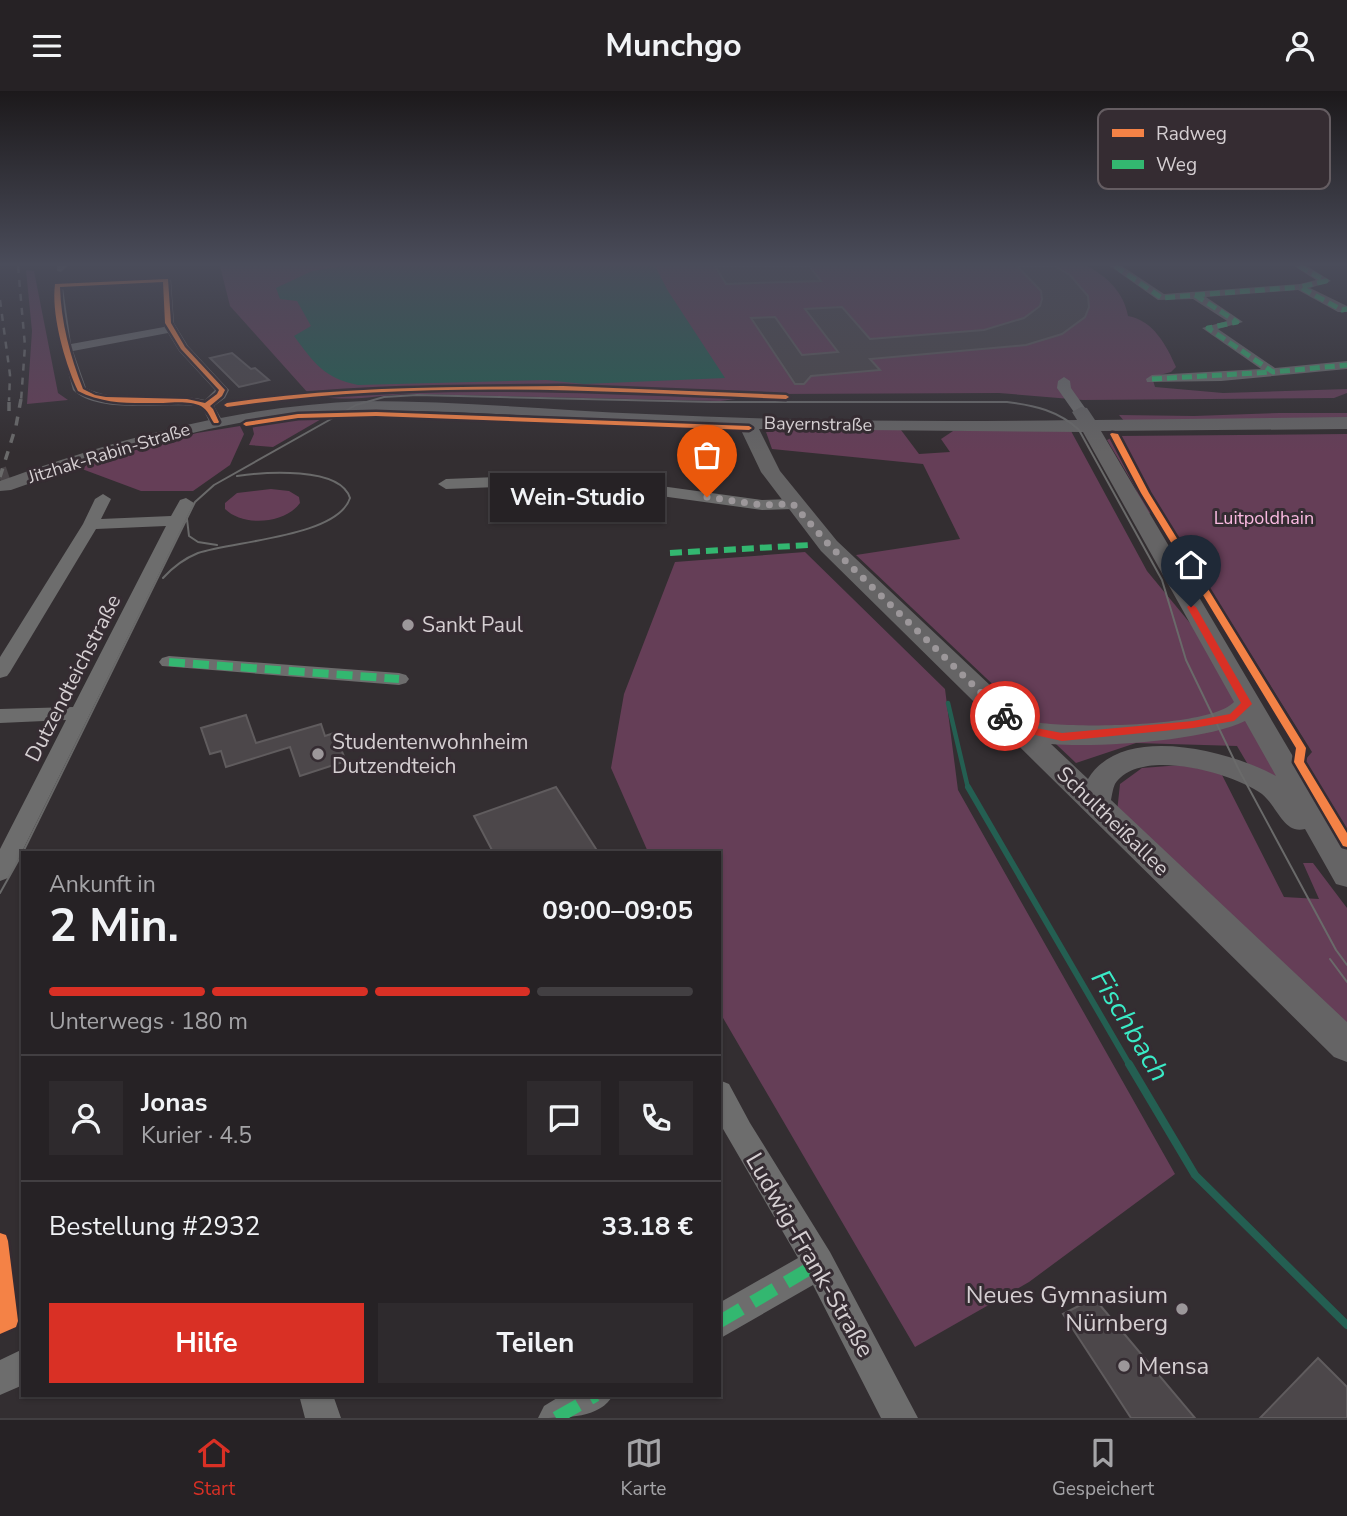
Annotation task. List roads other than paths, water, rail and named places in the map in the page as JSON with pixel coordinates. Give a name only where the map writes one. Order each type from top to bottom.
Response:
[{"type":"main road","name":"Bayernstraße","points":[[212,414],[289,404],[366,401],[1347,423]]},
{"type":"main road","name":"Bayernstraße","points":[[212,414],[377,407],[752,423],[1009,426],[1084,419]]},
{"type":"main road","name":"Bayernstraße","points":[[1193,418],[1347,410]]},
{"type":"main road","points":[[752,423],[811,411]]},
{"type":"main road","name":"Jitzhak-Rabin-Straße","points":[[6,481],[131,434],[212,414]]},
{"type":"main road","points":[[1084,419],[1344,870]]},
{"type":"main road","name":"Schultheißallee","points":[[752,423],[749,428],[752,438],[793,504],[830,546],[1347,1046]]},
{"type":"main road","points":[[1017,728],[1062,737],[1101,735],[1225,720],[1239,713],[1247,704]]},
{"type":"main road","points":[[1095,804],[1099,782],[1113,769],[1130,760],[1152,755],[1212,762],[1247,773],[1276,790],[1290,806],[1311,841],[1344,870]]},
{"type":"street","points":[[63,328],[68,348],[172,329],[183,348],[222,390],[212,414]]},
{"type":"street","points":[[1208,328],[1273,372]]},
{"type":"street","name":"Bayernstraße","points":[[68,348],[80,390],[88,395],[104,399],[186,400],[212,414]]},
{"type":"street","points":[[1152,379],[1221,377],[1347,365]]},
{"type":"street","points":[[1064,381],[1064,388],[1084,419]]},
{"type":"street","points":[[446,484],[573,479],[762,505],[793,504]]},
{"type":"street","points":[[0,673],[91,524],[103,499]]},
{"type":"street","name":"Dutzendteichstraße","points":[[0,872],[186,503]]},
{"type":"street","points":[[91,524],[176,521]]},
{"type":"street","points":[[169,662],[399,678]]},
{"type":"street","points":[[0,716],[81,713]]},
{"type":"street","name":"Ludwig-Frank-Straße","points":[[721,1097],[819,1263],[900,1418]]},
{"type":"street","points":[[721,1321],[819,1263]]},
{"type":"street","points":[[0,1378],[21,1367]]},
{"type":"street","points":[[317,1397],[323,1418]]},
{"type":"street","points":[[556,1418],[593,1397]]},
{"type":"waterway","name":"Fischbach","points":[[948,703],[968,788]]},
{"type":"waterway","name":"Fischbach","points":[[968,787],[1130,1066]]},
{"type":"waterway","name":"Fischbach","points":[[1129,1064],[1195,1175],[1347,1325]]},
{"type":"tunnel","points":[[0,479],[9,476]]},
{"type":"tram line","points":[[23,851],[195,502],[214,485],[356,405],[384,397],[417,395],[711,402],[1007,402],[1046,410],[1079,430],[1162,580],[1186,660],[1239,770],[1336,950],[1347,965]]},
{"type":"tram line","points":[[163,578],[198,553],[283,536],[326,521],[341,511],[350,498],[343,488],[317,476],[300,473],[237,476]]},
{"type":"tram line","points":[[187,519],[189,536],[198,542],[217,545]]},
{"type":"tram line","points":[[0,893],[21,856]]},
{"type":"tram line","points":[[1330,959],[1347,982]]},
{"type":"railway","points":[[4,328],[10,375],[9,401]]},
{"type":"railway","points":[[21,401],[25,346],[23,328]]},
{"type":"railway","points":[[0,477],[16,426],[21,399]]},
{"type":"railway","points":[[9,401],[9,411]]},
{"type":"place","name":"Wein-Studio","points":[[707,497]]},
{"type":"place","name":"Sankt Paul","points":[[408,625]]},
{"type":"place","name":"Studentenwohnheim Dutzendteich","points":[[318,754]]},
{"type":"place","name":"Neues Gymnasium Nürnberg","points":[[1182,1309]]},
{"type":"place","name":"Mensa","points":[[1124,1366]]},
{"type":"park label","name":"Luitpoldhain","points":[[1264,518]]}]
